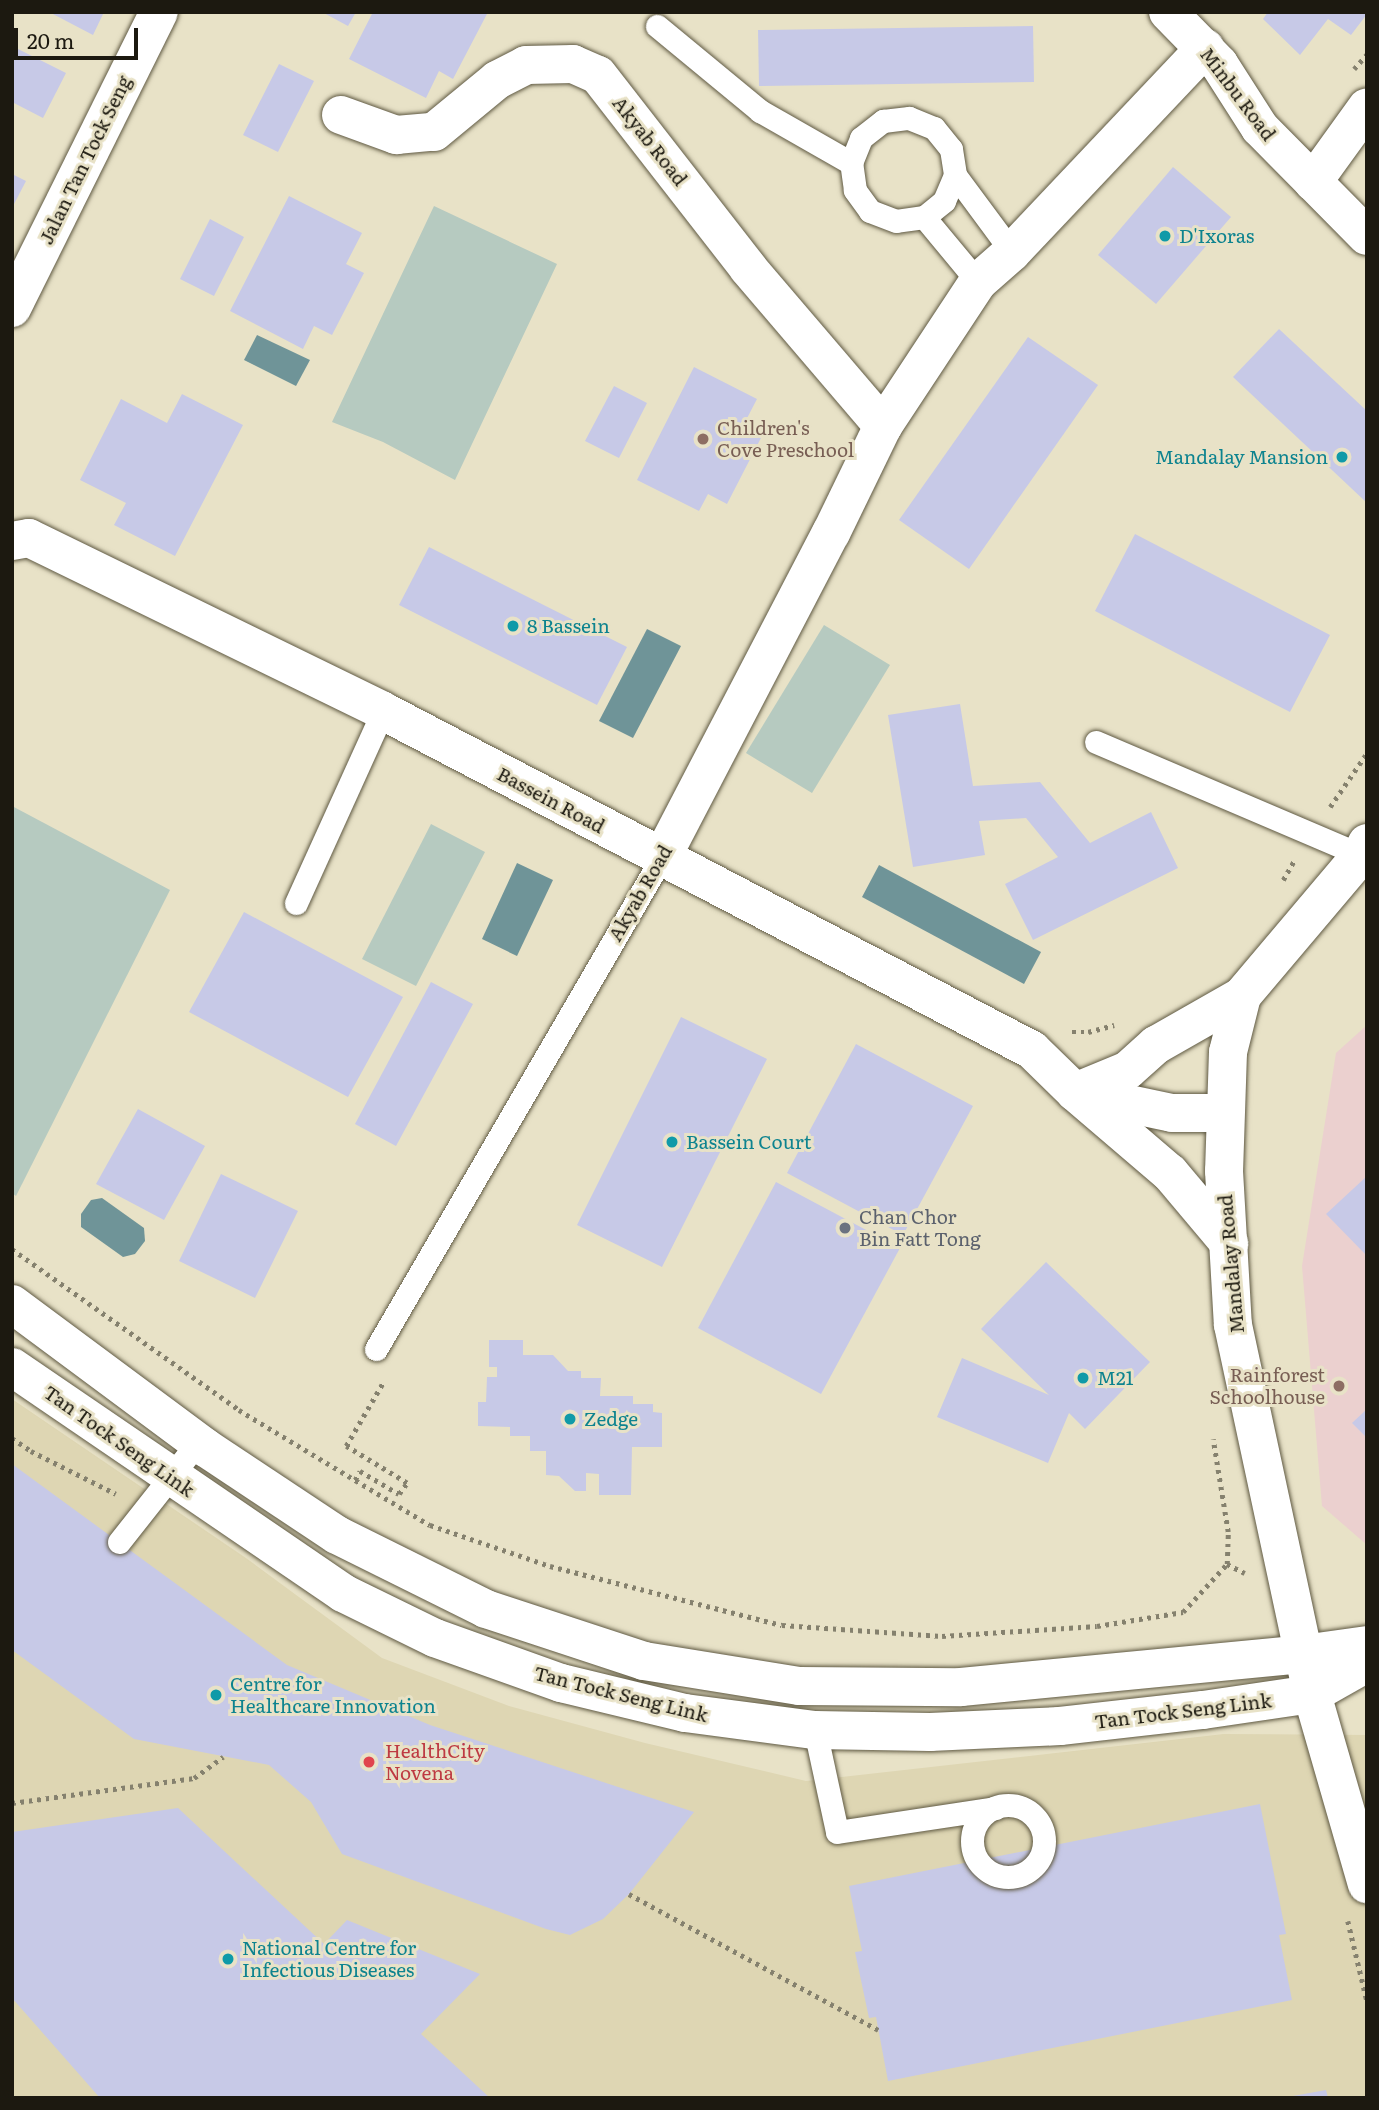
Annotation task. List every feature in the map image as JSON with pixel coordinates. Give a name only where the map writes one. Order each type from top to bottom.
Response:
[{"type":"street","name":"Jalan Tan Tock Seng","points":[[12,307],[159,12]]},
{"type":"street","name":"Minbu Road","points":[[1168,12],[1219,64],[1260,128],[1367,236]]},
{"type":"street","name":"Akyab Road","points":[[661,859],[831,533],[883,426],[978,282],[1012,252],[1205,48]]},
{"type":"street","name":"Akyab Road","points":[[341,115],[396,135],[434,132],[497,80],[526,65],[573,64],[598,75],[748,268],[883,426]]},
{"type":"street","points":[[1313,182],[1367,107]]},
{"type":"street","name":"Bassein Road","points":[[12,541],[29,538],[383,711],[661,859],[1032,1050],[1075,1092],[1170,1172],[1229,1243]]},
{"type":"street","name":"Mandalay Road","points":[[1364,849],[1242,996],[1228,1052],[1224,1201],[1233,1325],[1312,1694],[1367,1884]]},
{"type":"street","points":[[1075,1092],[1128,1070],[1156,1045],[1242,996]]},
{"type":"street","points":[[1075,1092],[1172,1113],[1225,1113]]},
{"type":"street","name":"Tan Tock Seng Link","points":[[12,1304],[198,1442],[337,1535],[486,1609],[644,1661],[799,1686],[961,1687],[1303,1654],[1367,1645]]},
{"type":"street","name":"Tan Tock Seng Link","points":[[12,1367],[343,1593],[435,1638],[561,1683],[672,1710],[814,1730],[930,1732],[1060,1726],[1203,1710],[1312,1694]]},
{"type":"street","points":[[1312,1694],[1367,1663]]},
{"type":"lane","points":[[657,26],[760,111],[851,163]]},
{"type":"lane","points":[[955,175],[944,201],[923,217],[897,221],[870,211],[855,190],[851,163],[861,138],[883,121],[909,118],[934,128],[951,149],[955,175],[1012,252]]},
{"type":"lane","points":[[923,217],[978,282]]},
{"type":"lane","points":[[296,903],[383,711]]},
{"type":"lane","points":[[1096,742],[1311,834],[1364,849]]},
{"type":"lane","name":"Akyab Road","points":[[376,1349],[661,859]]},
{"type":"lane","points":[[119,1542],[198,1442]]},
{"type":"lane","points":[[814,1730],[837,1832],[995,1808]]},
{"type":"path","points":[[1276,890],[1367,753]]},
{"type":"path","points":[[1063,1031],[1088,1032],[1124,1022]]},
{"type":"path","points":[[12,1248],[239,1410],[430,1525],[550,1566],[782,1625],[942,1636],[1097,1626],[1183,1612],[1227,1564],[1228,1532],[1212,1433]]},
{"type":"path","points":[[12,1438],[31,1451],[146,1509]]},
{"type":"path","points":[[346,1446],[407,1483],[399,1494],[359,1471],[355,1480]]},
{"type":"path","points":[[12,1803],[194,1778],[223,1757]]},
{"type":"path","points":[[629,1895],[878,2030]]},
{"type":"shaded area","name":"Rainforest Schoolhouse","points":[[1367,1025],[1367,1545],[1322,1506],[1302,1266],[1336,1053]]},
{"type":"shaded area","name":"HealthCity Novena","points":[[12,1399],[246,1558],[382,1658],[509,1706],[645,1743],[806,1781],[1224,1734],[1367,1735],[1367,2098],[12,2098]]},
{"type":"green space","points":[[434,206],[557,264],[455,480],[383,442],[332,422]]},
{"type":"green space","points":[[824,625],[890,665],[812,793],[746,753]]},
{"type":"green space","points":[[12,806],[170,890],[16,1196],[12,1193]]},
{"type":"green space","points":[[431,824],[485,852],[416,986],[362,959]]},
{"type":"water","points":[[257,335],[310,360],[296,386],[244,360]]},
{"type":"water","points":[[647,629],[681,646],[633,738],[599,721]]},
{"type":"water","points":[[517,863],[553,880],[517,956],[482,939]]},
{"type":"water","points":[[879,865],[1041,952],[1024,984],[862,897]]},
{"type":"water","points":[[102,1198],[144,1228],[145,1241],[135,1254],[123,1257],[81,1227],[81,1214],[91,1200]]},
{"type":"building","points":[[49,12],[104,12],[93,35]]},
{"type":"building","points":[[322,12],[356,12],[348,26]]},
{"type":"building","points":[[373,12],[488,12],[453,79],[439,71],[426,98],[349,59]]},
{"type":"building","points":[[1268,12],[1367,14],[1351,35],[1328,19],[1300,55],[1263,19]]},
{"type":"building","points":[[1033,26],[1034,82],[759,86],[758,30]]},
{"type":"building","points":[[12,46],[66,73],[43,118],[12,102]]},
{"type":"building","points":[[279,64],[314,81],[278,152],[243,135]]},
{"type":"building","name":"D'Ixoras","points":[[1173,167],[1231,217],[1156,304],[1098,255]]},
{"type":"building","points":[[12,174],[26,181],[12,208]]},
{"type":"building","points":[[289,196],[362,233],[346,264],[364,273],[332,335],[314,326],[303,349],[230,311]]},
{"type":"building","points":[[210,219],[244,237],[214,296],[180,279]]},
{"type":"building","name":"Mandalay Mansion","points":[[1279,329],[1367,411],[1367,503],[1233,377]]},
{"type":"building","points":[[1028,337],[1098,385],[969,569],[899,520]]},
{"type":"building","points":[[694,367],[757,399],[744,424],[763,434],[727,504],[708,494],[699,511],[637,480]]},
{"type":"building","points":[[614,386],[647,403],[619,458],[585,441]]},
{"type":"building","points":[[182,394],[243,425],[175,556],[114,525],[126,503],[80,480],[121,399],[167,423]]},
{"type":"building","points":[[1135,534],[1330,635],[1290,712],[1095,611]]},
{"type":"building","name":"8 Bassein","points":[[429,547],[627,647],[597,705],[399,605]]},
{"type":"building","points":[[960,704],[973,786],[1040,782],[1090,843],[1151,812],[1178,868],[1033,940],[1005,884],[1058,857],[1026,818],[979,821],[985,855],[913,867],[888,715]]},
{"type":"building","points":[[244,912],[403,997],[348,1097],[189,1012]]},
{"type":"building","points":[[431,982],[473,1004],[396,1146],[355,1124]]},
{"type":"building","name":"Bassein Court","points":[[681,1017],[767,1059],[662,1267],[577,1225]]},
{"type":"building","points":[[856,1044],[973,1106],[903,1235],[787,1173]]},
{"type":"building","points":[[138,1109],[205,1146],[164,1220],[96,1184]]},
{"type":"building","points":[[221,1174],[298,1211],[255,1298],[179,1261]]},
{"type":"building","points":[[1367,1176],[1367,1256],[1326,1214]]},
{"type":"building","points":[[776,1182],[900,1248],[821,1394],[698,1328]]},
{"type":"building","name":"M21","points":[[1046,1262],[1150,1362],[1085,1429],[1069,1413],[1048,1463],[937,1417],[962,1358],[1049,1395],[981,1329]]},
{"type":"building","name":"Zedge","points":[[489,1340],[523,1340],[523,1355],[553,1355],[568,1371],[581,1371],[581,1378],[601,1378],[600,1396],[633,1396],[633,1404],[653,1404],[653,1412],[662,1413],[662,1447],[632,1447],[631,1495],[599,1495],[599,1474],[586,1473],[586,1491],[575,1491],[559,1476],[546,1475],[546,1451],[530,1451],[530,1436],[510,1436],[510,1427],[478,1426],[478,1402],[486,1402],[487,1377],[497,1377],[497,1367],[489,1367]]},
{"type":"building","points":[[1367,1409],[1367,1438],[1352,1423]]},
{"type":"building","name":"Centre for Healthcare Innovation","points":[[12,1464],[287,1665],[430,1725],[694,1812],[629,1894],[603,1919],[570,1935],[546,1929],[342,1854],[311,1802],[269,1765],[134,1739],[12,1650]]},
{"type":"building","points":[[1260,1804],[1286,1934],[1279,1935],[1292,2000],[888,2081],[876,2017],[869,2018],[855,1952],[862,1951],[849,1886]]},
{"type":"building","name":"National Centre for Infectious Diseases","points":[[178,1808],[324,1944],[347,1920],[480,1974],[421,2034],[490,2098],[100,2098],[12,1998],[12,1832]]},
{"type":"building","points":[[1326,2090],[1328,2098],[1293,2098],[1293,2096]]},
{"type":"place","name":"D'Ixoras","points":[[1165,236]]},
{"type":"place","name":"Children's Cove Preschool","points":[[703,439]]},
{"type":"place","name":"Mandalay Mansion","points":[[1342,457]]},
{"type":"place","name":"8 Bassein","points":[[513,626]]},
{"type":"place","name":"Bassein Court","points":[[672,1142]]},
{"type":"place","name":"Chan Chor Bin Fatt Tong","points":[[845,1228]]},
{"type":"place","name":"M21","points":[[1083,1378]]},
{"type":"place","name":"Rainforest Schoolhouse","points":[[1339,1386]]},
{"type":"place","name":"Zedge","points":[[570,1419]]},
{"type":"place","name":"Centre for Healthcare Innovation","points":[[216,1695]]},
{"type":"place","name":"HealthCity Novena","points":[[369,1762]]},
{"type":"place","name":"National Centre for Infectious Diseases","points":[[228,1959]]}]
